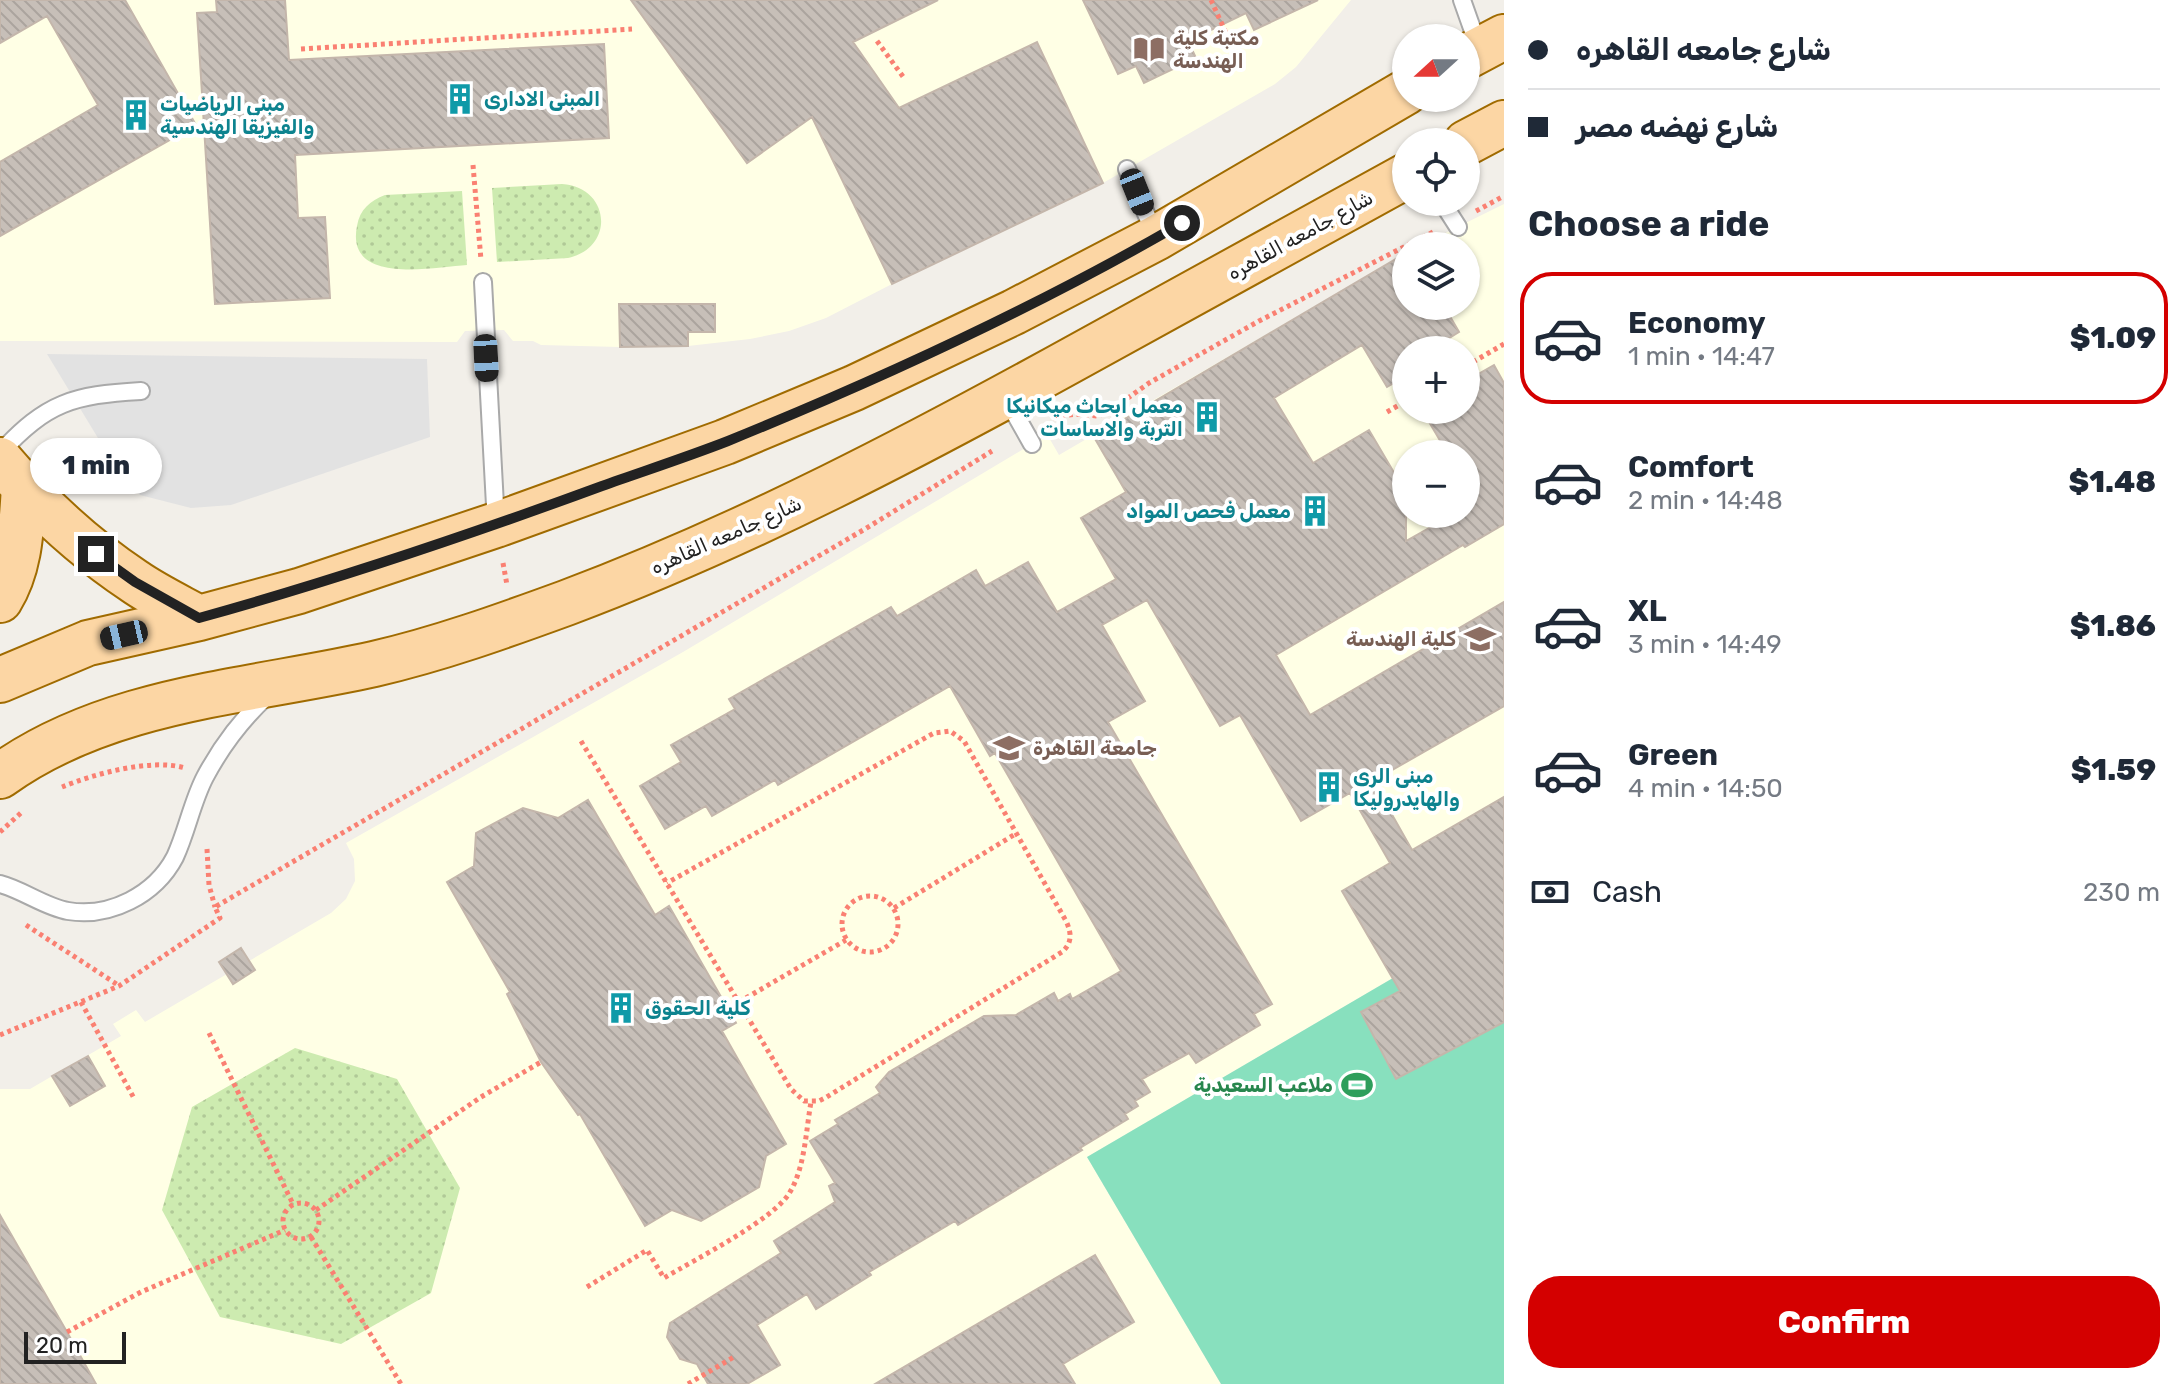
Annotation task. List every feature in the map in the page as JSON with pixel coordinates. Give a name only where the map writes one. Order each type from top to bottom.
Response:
[{"type":"main road","points":[[0,680],[88,643],[299,591],[496,525],[725,442],[854,388],[1014,312],[1156,238],[1392,100]]},
{"type":"main road","points":[[1480,136],[1504,123]]},
{"type":"main road","name":"شارع جامعه القاهره","points":[[14,792],[25,758],[89,727],[156,707],[378,663],[473,636],[649,570],[862,474],[1021,424],[1392,185]]},
{"type":"main road","points":[[8,467],[88,548],[135,582],[199,618]]},
{"type":"main road","points":[[0,600],[12,581],[19,547],[8,467]]},
{"type":"lane","points":[[1462,0],[1488,56]]},
{"type":"lane","points":[[1127,169],[1156,238]]},
{"type":"lane","points":[[1451,216],[1456,224]]},
{"type":"lane","points":[[483,282],[496,525]]},
{"type":"lane","points":[[8,467],[24,426],[46,410],[77,399],[141,391]]},
{"type":"lane","points":[[0,884],[65,911],[100,911],[133,900],[150,889],[175,856],[193,802],[206,775],[239,725],[281,683]]},
{"type":"path","points":[[1211,0],[1235,53]]},
{"type":"path","points":[[301,49],[632,29]]},
{"type":"path","points":[[877,41],[904,78]]},
{"type":"path","points":[[473,165],[483,282]]},
{"type":"path","points":[[215,907],[852,537],[1021,424],[1064,415],[1097,416],[1108,412],[1149,383],[1259,321],[1456,224],[1504,196]]},
{"type":"path","points":[[1480,358],[1504,344]]},
{"type":"path","points":[[1387,412],[1392,409]]},
{"type":"path","points":[[496,525],[514,621]]},
{"type":"path","points":[[581,741],[739,1002],[796,1096],[811,1102],[825,1098],[1068,947],[1071,938],[1066,921],[964,741],[958,734],[941,731],[667,883]]},
{"type":"path","points":[[51,793],[93,776],[147,766],[177,766],[206,775]]},
{"type":"path","points":[[0,832],[14,792]]},
{"type":"path","points":[[894,908],[1017,833]]},
{"type":"path","points":[[0,1035],[119,986],[220,918],[206,862],[208,839]]},
{"type":"path","points":[[864,896],[875,896],[894,908],[898,929],[894,940],[886,948],[876,953],[865,952],[854,948],[846,940],[842,919],[854,901],[864,896]]},
{"type":"path","points":[[20,922],[119,986]]},
{"type":"path","points":[[739,1002],[846,940]]},
{"type":"path","points":[[81,1002],[135,1100]]},
{"type":"path","points":[[209,1033],[293,1204]]},
{"type":"path","points":[[316,1210],[481,1097],[541,1062]]},
{"type":"path","points":[[587,1287],[647,1250],[664,1278],[774,1211],[791,1191],[796,1179],[811,1102]]},
{"type":"path","points":[[305,1202],[316,1210],[319,1225],[311,1237],[296,1239],[285,1230],[283,1215],[293,1204],[305,1202]]},
{"type":"path","points":[[67,1332],[141,1292],[285,1230]]},
{"type":"path","points":[[311,1237],[401,1384]]},
{"type":"path","points":[[688,1384],[734,1357]]},
{"type":"shaded area","points":[[0,0],[1351,0],[1296,67],[1275,84],[1103,183],[826,318],[789,331],[750,339],[688,346],[620,347],[541,345],[533,341],[513,341],[504,330],[465,331],[457,342],[0,341]]},
{"type":"shaded area","name":"جامعة القاهرة","points":[[1504,204],[1504,913],[1087,1157],[1221,1384],[0,1384],[0,1089],[30,1089],[121,1036],[113,1024],[136,1010],[145,1022],[331,913],[346,899],[355,881],[354,859],[346,843],[683,652],[1032,444],[1048,436],[1059,455],[1392,261],[1392,320],[1480,320],[1480,232],[1447,232]]},
{"type":"shaded area","points":[[47,354],[427,359],[430,437],[231,505],[191,508],[140,495],[101,443]]},
{"type":"green space","points":[[562,184],[590,195],[598,206],[600,231],[594,242],[583,252],[568,258],[497,262],[492,188]]},
{"type":"green space","points":[[462,191],[467,265],[395,269],[364,258],[357,245],[357,226],[363,210],[370,203],[385,195]]},
{"type":"green space","name":"ملاعب السعيدية","points":[[1504,913],[1504,1384],[1221,1384],[1087,1157]]},
{"type":"green space","points":[[295,1048],[397,1079],[460,1188],[431,1293],[341,1344],[220,1317],[162,1210],[192,1107]]},
{"type":"building","name":"مبنى الرياضيات والفيزيقا الهندسية","points":[[0,0],[125,0],[196,125],[0,236],[0,162],[98,105],[47,16],[0,43]]},
{"type":"building","points":[[216,0],[285,0],[289,60],[604,44],[609,138],[295,155],[298,218],[325,217],[330,298],[215,304],[197,13],[217,12]]},
{"type":"building","points":[[631,0],[938,0],[853,42],[899,108],[1037,42],[1103,183],[892,284],[812,117],[747,163]]},
{"type":"building","name":"مكتبة كلية الهندسة","points":[[1083,0],[1318,0],[1254,30],[1246,13],[1188,41],[1196,58],[1144,83],[1136,66],[1118,74]]},
{"type":"building","points":[[1392,261],[1392,320],[1452,320],[1459,332],[1453,336],[1392,336],[1392,384],[1387,387],[1362,345],[1274,398],[1313,463],[1369,430],[1392,469],[1392,528],[1406,528],[1406,541],[1429,528],[1480,528],[1480,440],[1440,440],[1430,424],[1480,424],[1480,373],[1494,365],[1504,383],[1504,524],[1276,655],[1310,715],[1504,602],[1504,706],[1373,781],[1412,850],[1504,797],[1504,1022],[1396,1079],[1361,1012],[1400,991],[1342,891],[1390,863],[1350,793],[1301,821],[1240,715],[1220,726],[1147,600],[1102,625],[1145,701],[1108,722],[1272,1004],[1254,1014],[1260,1025],[1196,1063],[1189,1053],[1142,1079],[1150,1092],[1135,1101],[1138,1106],[1125,1114],[1128,1119],[1080,1148],[1082,1150],[958,1225],[955,1221],[869,1272],[871,1275],[816,1309],[807,1294],[757,1325],[780,1365],[747,1384],[708,1384],[697,1364],[680,1359],[667,1337],[670,1323],[781,1253],[774,1241],[835,1202],[829,1186],[835,1183],[810,1141],[838,1124],[835,1120],[880,1093],[876,1087],[889,1072],[984,1016],[1016,1015],[1054,993],[1058,1001],[1070,994],[1072,999],[1121,971],[995,753],[990,756],[950,686],[778,785],[775,780],[712,816],[706,806],[665,829],[640,786],[681,762],[671,745],[735,709],[729,699],[891,607],[897,616],[976,570],[985,586],[1028,562],[1057,612],[1116,579],[1081,518],[1126,492],[1094,437]]},
{"type":"building","points":[[619,304],[715,304],[715,332],[688,332],[688,346],[620,347]]},
{"type":"building","name":"كلية الحقوق","points":[[588,800],[655,915],[669,906],[736,1023],[722,1031],[786,1144],[766,1156],[759,1187],[701,1221],[672,1210],[645,1226],[580,1114],[541,1062],[507,994],[510,992],[447,882],[474,866],[476,833],[523,808],[558,818]]},
{"type":"building","points":[[241,948],[255,970],[233,984],[219,962]]},
{"type":"building","points":[[88,1056],[105,1086],[70,1106],[52,1076]]},
{"type":"building","points":[[0,1215],[67,1332],[96,1384],[0,1384]]},
{"type":"building","points":[[1095,1255],[1134,1322],[1063,1364],[1075,1384],[875,1384]]},
{"type":"place","name":"مكتبة كلية الهندسة","points":[[1149,49]]},
{"type":"place","name":"المبنى الادارى","points":[[460,99]]},
{"type":"place","name":"مبنى الرياضيات والفيزيقا الهندسية","points":[[136,115]]},
{"type":"place","name":"معمل ابحاث ميكانيكا التربة والاساسات","points":[[1207,417]]},
{"type":"place","name":"معمل فحص المواد","points":[[1315,511]]},
{"type":"place","name":"كلية الهندسة","points":[[1480,639]]},
{"type":"place","name":"جامعة القاهرة","points":[[1009,748]]},
{"type":"place","name":"مبنى الرى والهايدروليكا","points":[[1329,787]]},
{"type":"place","name":"كلية الحقوق","points":[[621,1008]]},
{"type":"place","name":"ملاعب السعيدية","points":[[1357,1085]]},
{"type":"route","points":[[96,554],[135,582],[199,618],[299,591],[496,525],[725,442],[854,388],[1014,312],[1182,223]]}]
